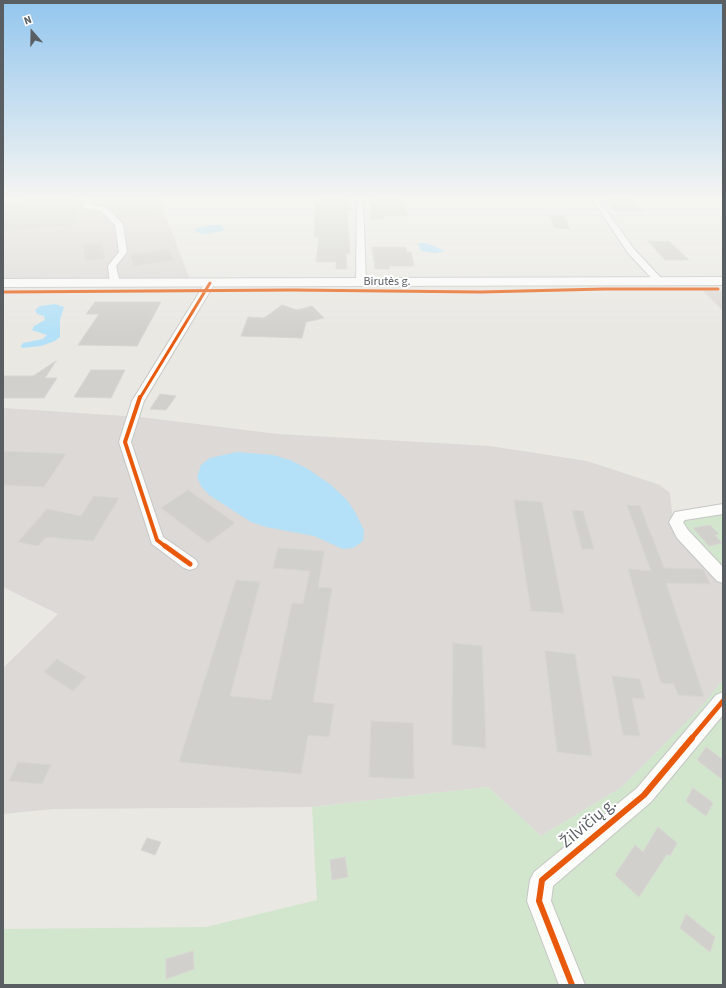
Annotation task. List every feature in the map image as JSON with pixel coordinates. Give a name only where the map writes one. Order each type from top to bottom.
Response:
[{"type":"main road","name":"Birutės g.","points":[[3,283],[723,281]]},
{"type":"street","points":[[115,283],[112,266],[124,252],[122,242]]},
{"type":"street","points":[[361,242],[361,282]]},
{"type":"street","points":[[625,242],[631,251],[659,281]]},
{"type":"street","points":[[190,564],[157,540],[125,442],[138,401],[210,282]]},
{"type":"street","points":[[723,509],[680,516],[676,522],[682,534],[723,577]]},
{"type":"street","name":"Žilvičių g.","points":[[572,985],[539,901],[542,880],[644,795],[723,701]]},
{"type":"shaded area","points":[[3,242],[176,242],[190,280],[3,280]]},
{"type":"shaded area","points":[[703,291],[723,291],[723,311]]},
{"type":"shaded area","points":[[3,408],[140,417],[278,434],[490,446],[587,461],[660,485],[670,493],[674,530],[681,541],[723,587],[723,680],[703,706],[622,787],[541,836],[488,787],[312,807],[53,809],[3,814],[3,668],[58,614],[3,587]]},
{"type":"green space","points":[[723,505],[723,587],[681,541],[674,530],[671,515]]},
{"type":"green space","points":[[723,680],[723,985],[3,985],[3,929],[206,927],[317,900],[312,807],[488,787],[541,836],[622,787],[702,706]]},
{"type":"water","points":[[426,243],[445,251],[436,253],[421,251],[418,244]]},
{"type":"water","points":[[55,304],[64,307],[60,320],[60,337],[55,341],[41,346],[22,348],[21,346],[23,343],[43,339],[47,335],[32,330],[34,326],[45,320],[44,316],[37,314],[35,310],[40,306]]},
{"type":"water","points":[[237,452],[273,455],[290,460],[308,469],[331,485],[347,500],[355,512],[364,530],[363,541],[353,548],[343,549],[314,536],[266,527],[251,522],[209,495],[201,486],[197,477],[201,465],[210,458]]},
{"type":"building","points":[[318,242],[349,242],[350,253],[346,254],[347,269],[336,269],[336,262],[316,262]]},
{"type":"building","points":[[649,242],[670,242],[689,260],[665,260]]},
{"type":"building","points":[[102,243],[105,258],[85,261],[83,245]]},
{"type":"building","points":[[372,247],[406,247],[407,252],[411,252],[414,266],[389,266],[390,269],[375,269]]},
{"type":"building","points":[[169,249],[173,260],[134,266],[131,255]]},
{"type":"building","points":[[95,302],[161,302],[137,346],[78,345],[99,314],[86,314]]},
{"type":"building","points":[[282,305],[297,310],[312,306],[324,318],[306,322],[302,338],[241,336],[248,317],[264,318]]},
{"type":"building","points":[[56,361],[45,378],[57,378],[44,398],[3,398],[3,376],[33,376]]},
{"type":"building","points":[[91,370],[125,370],[111,398],[74,397]]},
{"type":"building","points":[[160,394],[176,396],[166,410],[150,409]]},
{"type":"building","points":[[3,451],[66,454],[44,487],[3,485]]},
{"type":"building","points":[[188,490],[235,523],[208,543],[161,508]]},
{"type":"building","points":[[94,496],[119,498],[93,541],[46,537],[38,546],[18,542],[47,509],[81,516]]},
{"type":"building","points":[[514,500],[542,502],[564,613],[531,611]]},
{"type":"building","points":[[627,505],[640,506],[664,568],[703,569],[710,584],[666,583],[704,697],[678,695],[674,684],[661,683],[628,569],[651,571]]},
{"type":"building","points":[[572,510],[583,511],[594,549],[582,549]]},
{"type":"building","points":[[710,525],[719,534],[715,535],[722,543],[709,546],[693,528]]},
{"type":"building","points":[[278,548],[324,551],[318,587],[332,588],[313,702],[334,704],[329,737],[308,735],[301,774],[179,762],[236,580],[260,582],[230,696],[271,700],[292,603],[303,604],[310,571],[273,568]]},
{"type":"building","points":[[453,643],[482,646],[486,748],[452,745]]},
{"type":"building","points":[[545,651],[575,654],[592,756],[557,752]]},
{"type":"building","points":[[57,659],[86,677],[73,691],[44,672]]},
{"type":"building","points":[[612,676],[640,679],[645,699],[632,698],[640,736],[623,735]]},
{"type":"building","points":[[371,721],[413,723],[414,779],[369,777]]},
{"type":"building","points":[[706,747],[723,760],[723,780],[697,760]]},
{"type":"building","points":[[18,762],[51,765],[42,784],[9,781]]},
{"type":"building","points":[[693,788],[713,803],[706,816],[686,801]]},
{"type":"building","points":[[658,827],[677,843],[670,856],[667,854],[639,897],[615,875],[635,845],[643,852]]},
{"type":"building","points":[[147,838],[161,842],[155,855],[141,850]]},
{"type":"building","points":[[345,857],[348,877],[332,880],[330,860]]},
{"type":"building","points":[[686,914],[715,937],[710,952],[680,928]]},
{"type":"building","points":[[193,951],[194,969],[166,979],[166,959]]},
{"type":"cycle path","points":[[190,564],[157,540],[125,442],[138,401],[210,283]]},
{"type":"cycle path","points":[[3,292],[292,290],[481,292],[604,289],[718,289]]},
{"type":"cycle path","points":[[572,985],[539,901],[542,880],[644,795],[723,701]]}]
